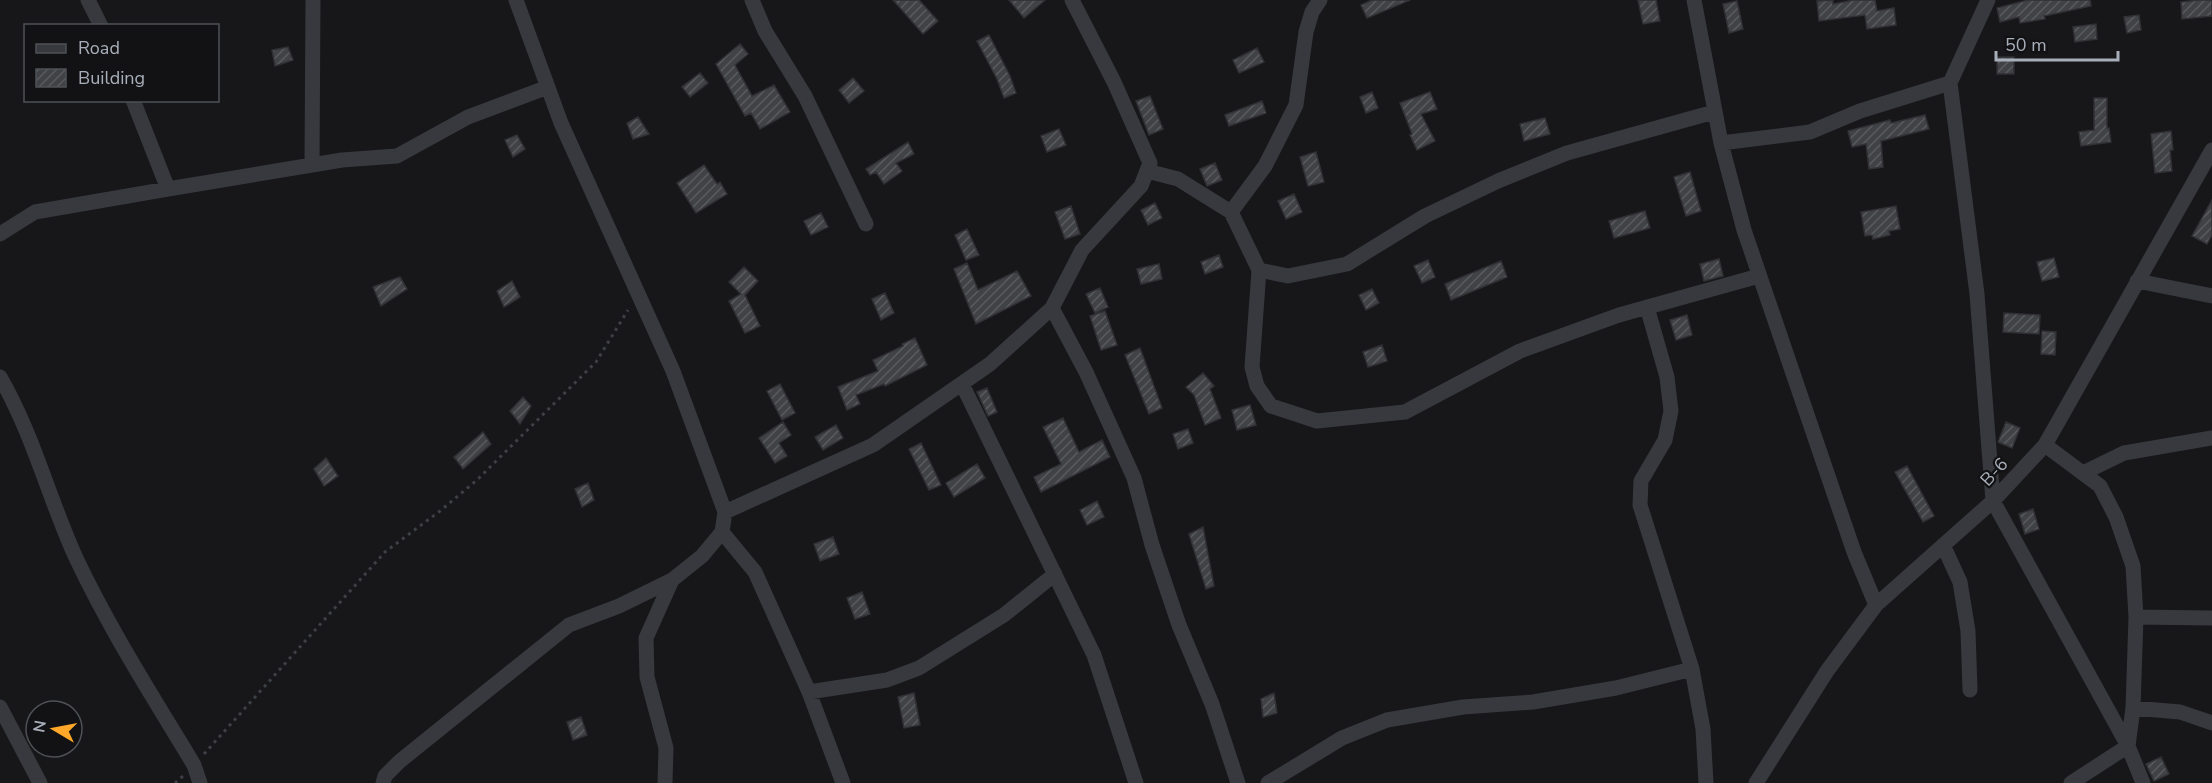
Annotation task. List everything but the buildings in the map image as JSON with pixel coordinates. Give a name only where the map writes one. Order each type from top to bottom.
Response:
[{"type":"street","points":[[88,0],[100,24]]},
{"type":"street","points":[[312,165],[313,0]]},
{"type":"street","points":[[383,783],[385,776],[400,761],[569,625],[619,606],[672,580],[702,556],[722,532],[725,512],[673,371],[561,123],[516,0]]},
{"type":"street","points":[[752,0],[765,31],[805,96],[866,224]]},
{"type":"street","points":[[725,512],[873,445],[990,364],[1052,308],[1082,250],[1141,186],[1150,163],[1114,82],[1072,0]]},
{"type":"street","points":[[1231,212],[1265,165],[1296,105],[1306,32],[1312,12],[1320,0]]},
{"type":"street","points":[[1694,0],[1714,112],[1744,230],[1850,541],[1876,605]]},
{"type":"street","points":[[1988,0],[1950,82],[1977,294],[1993,501],[2128,746],[2143,783]]},
{"type":"street","points":[[1721,143],[1809,132],[1860,111],[1950,82]]},
{"type":"street","points":[[0,234],[35,212],[342,160],[397,156],[468,117],[548,87]]},
{"type":"street","points":[[134,102],[168,189]]},
{"type":"street","points":[[1259,270],[1288,276],[1347,264],[1425,216],[1498,181],[1567,153],[1714,112]]},
{"type":"street","name":"B-6","points":[[1756,783],[1827,671],[1876,605],[1993,501],[2045,446],[2212,150]]},
{"type":"street","points":[[1147,171],[1178,179],[1231,212],[1259,270],[1252,367],[1257,386],[1271,406],[1317,421],[1405,412],[1520,351],[1647,307],[1759,276]]},
{"type":"street","points":[[2137,281],[2212,296]]},
{"type":"street","points":[[1647,307],[1667,377],[1671,411],[1665,440],[1641,481],[1640,505],[1692,669],[1703,729],[1706,783]]},
{"type":"street","points":[[1052,308],[1086,372],[1134,478],[1152,546],[1179,625],[1212,704],[1238,783]]},
{"type":"street","points":[[0,377],[42,469],[76,558],[116,636],[194,765],[200,783]]},
{"type":"street","points":[[962,384],[1094,655],[1136,783]]},
{"type":"street","points":[[2083,473],[2124,453],[2212,438]]},
{"type":"street","points":[[2045,446],[2100,486],[2116,516],[2133,566],[2136,617],[2133,708],[2128,746],[2072,783]]},
{"type":"street","points":[[722,532],[755,572],[809,692],[843,783]]},
{"type":"street","points":[[1943,545],[1960,582],[1962,592],[1968,631],[1970,690]]},
{"type":"street","points":[[809,692],[887,680],[919,668],[1004,615],[1055,574]]},
{"type":"street","points":[[665,783],[666,748],[647,677],[646,638],[672,580]]},
{"type":"street","points":[[2136,617],[2212,618]]},
{"type":"street","points":[[1268,783],[1342,738],[1387,720],[1463,707],[1554,699],[1616,688],[1692,669]]},
{"type":"street","points":[[0,707],[40,783]]},
{"type":"street","points":[[2133,708],[2180,712],[2212,723]]},
{"type":"path","points":[[194,765],[385,552],[477,480],[596,362],[639,293]]}]
